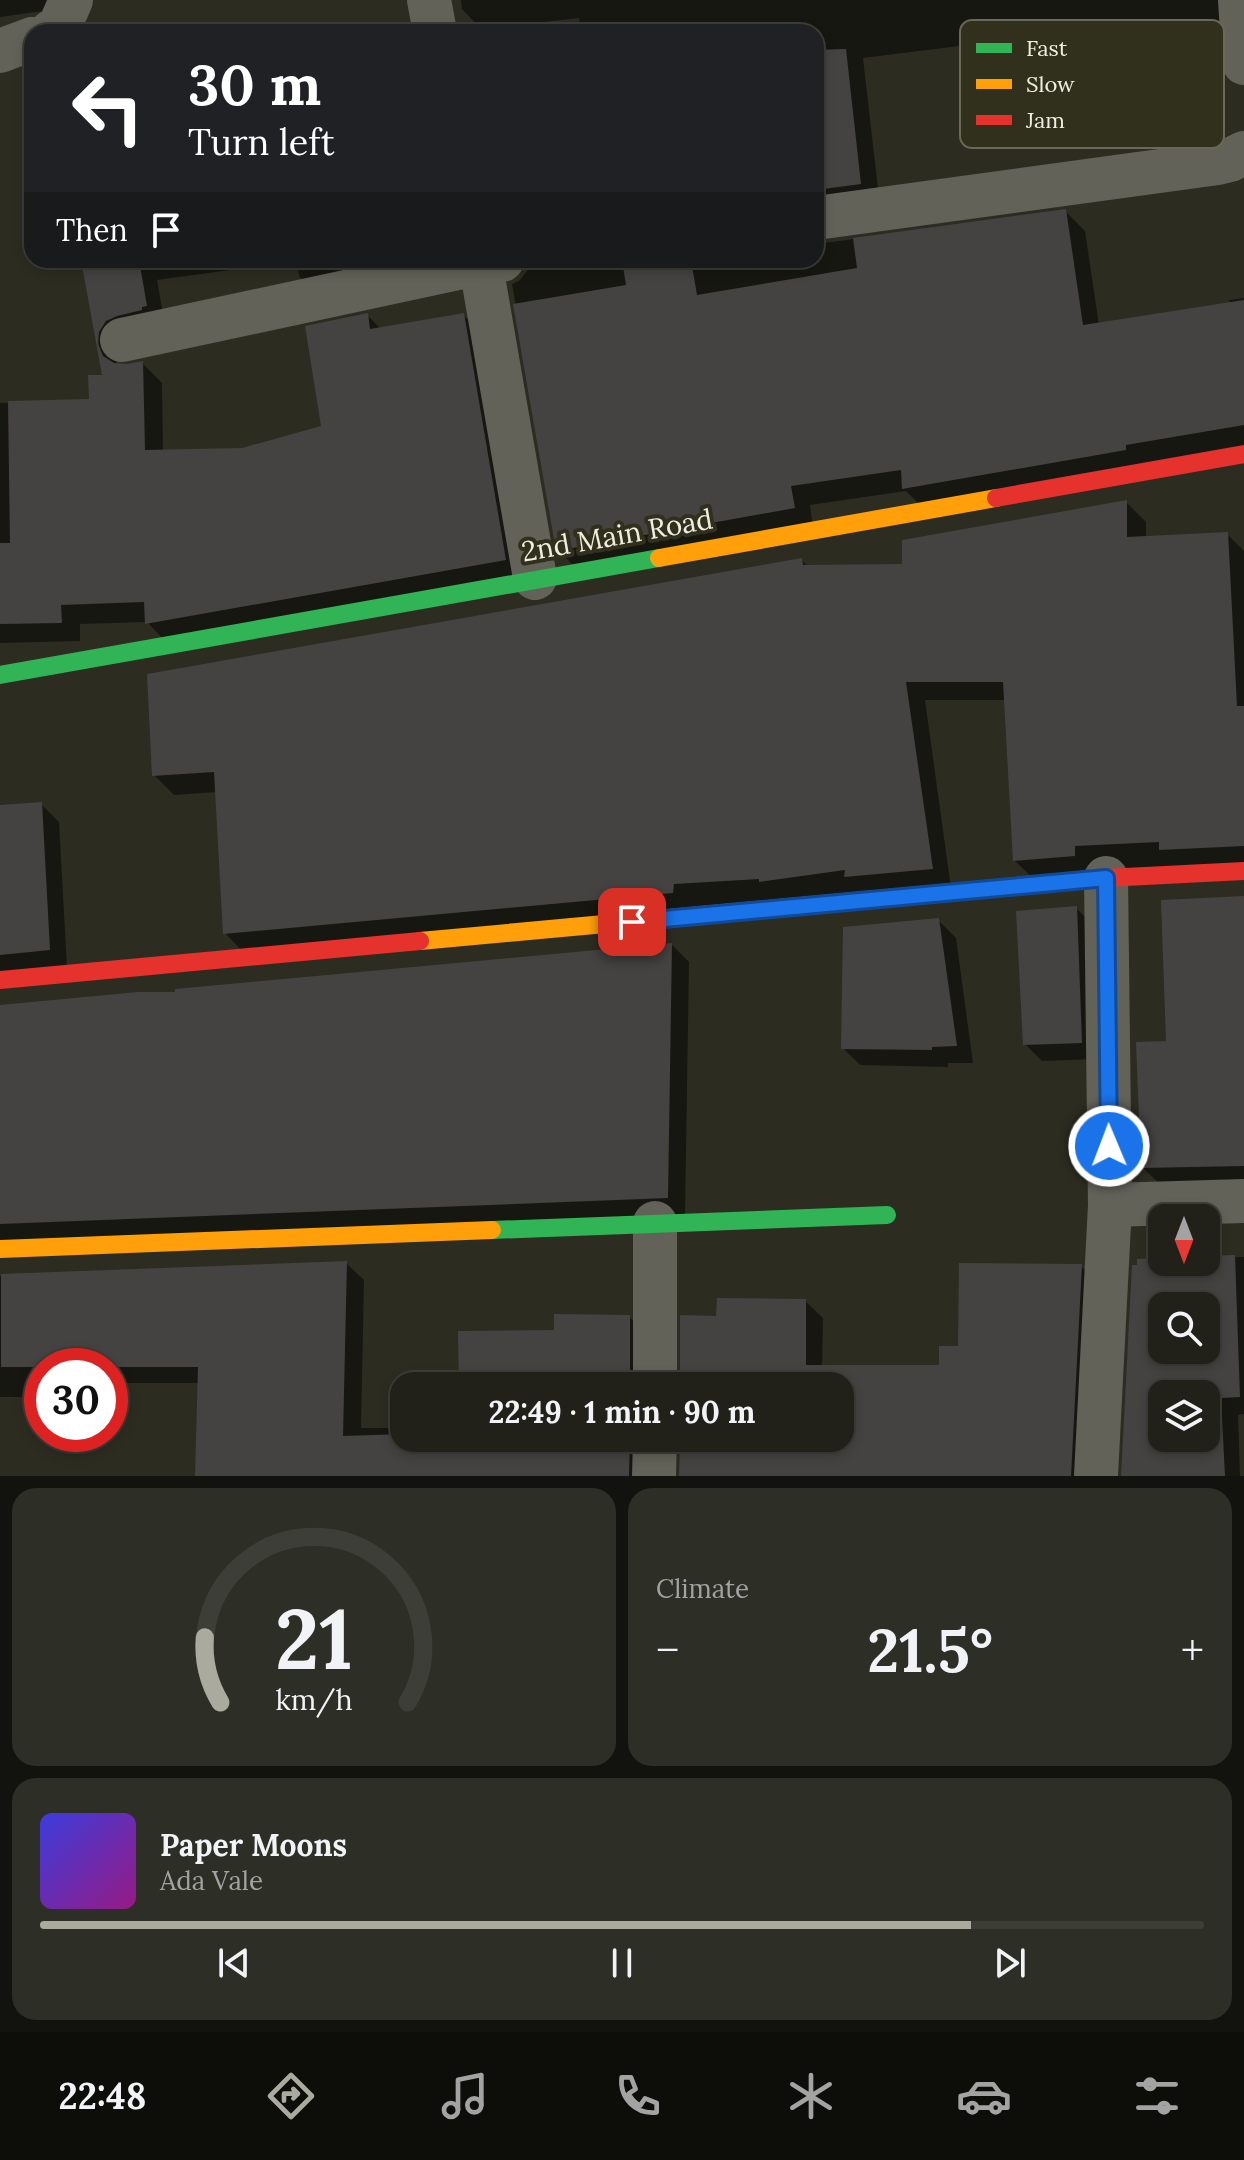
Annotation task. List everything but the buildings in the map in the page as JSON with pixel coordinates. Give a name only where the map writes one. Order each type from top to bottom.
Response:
[{"type":"street","points":[[61,24],[71,0]]},
{"type":"street","points":[[429,0],[434,24]]},
{"type":"street","points":[[1240,0],[1244,63]]},
{"type":"street","points":[[0,51],[24,42]]},
{"type":"street","points":[[824,217],[1218,163],[1244,153]]},
{"type":"street","points":[[122,340],[455,268]]},
{"type":"street","points":[[488,268],[535,578]]},
{"type":"street","name":"2nd Main Road","points":[[0,675],[1244,454]]},
{"type":"street","points":[[0,980],[1106,878],[1244,871]]},
{"type":"street","points":[[1096,1476],[1110,1205],[1106,878]]},
{"type":"street","points":[[1110,1205],[1244,1201]]},
{"type":"street","points":[[0,1249],[887,1215]]},
{"type":"street","points":[[655,1223],[655,1372]]},
{"type":"street","points":[[654,1476],[655,1452]]},
{"type":"traffic: fast","points":[[0,675],[659,558]]},
{"type":"traffic: fast","points":[[492,1230],[887,1215]]},
{"type":"traffic: slow","points":[[659,558],[996,498]]},
{"type":"traffic: slow","points":[[420,941],[1040,884]]},
{"type":"traffic: slow","points":[[0,1249],[492,1230]]},
{"type":"traffic: jam","points":[[996,498],[1244,454]]},
{"type":"traffic: jam","points":[[1040,884],[1244,871]]},
{"type":"traffic: jam","points":[[0,980],[420,941]]},
{"type":"route","points":[[632,922],[1106,878],[1109,1146]]}]
